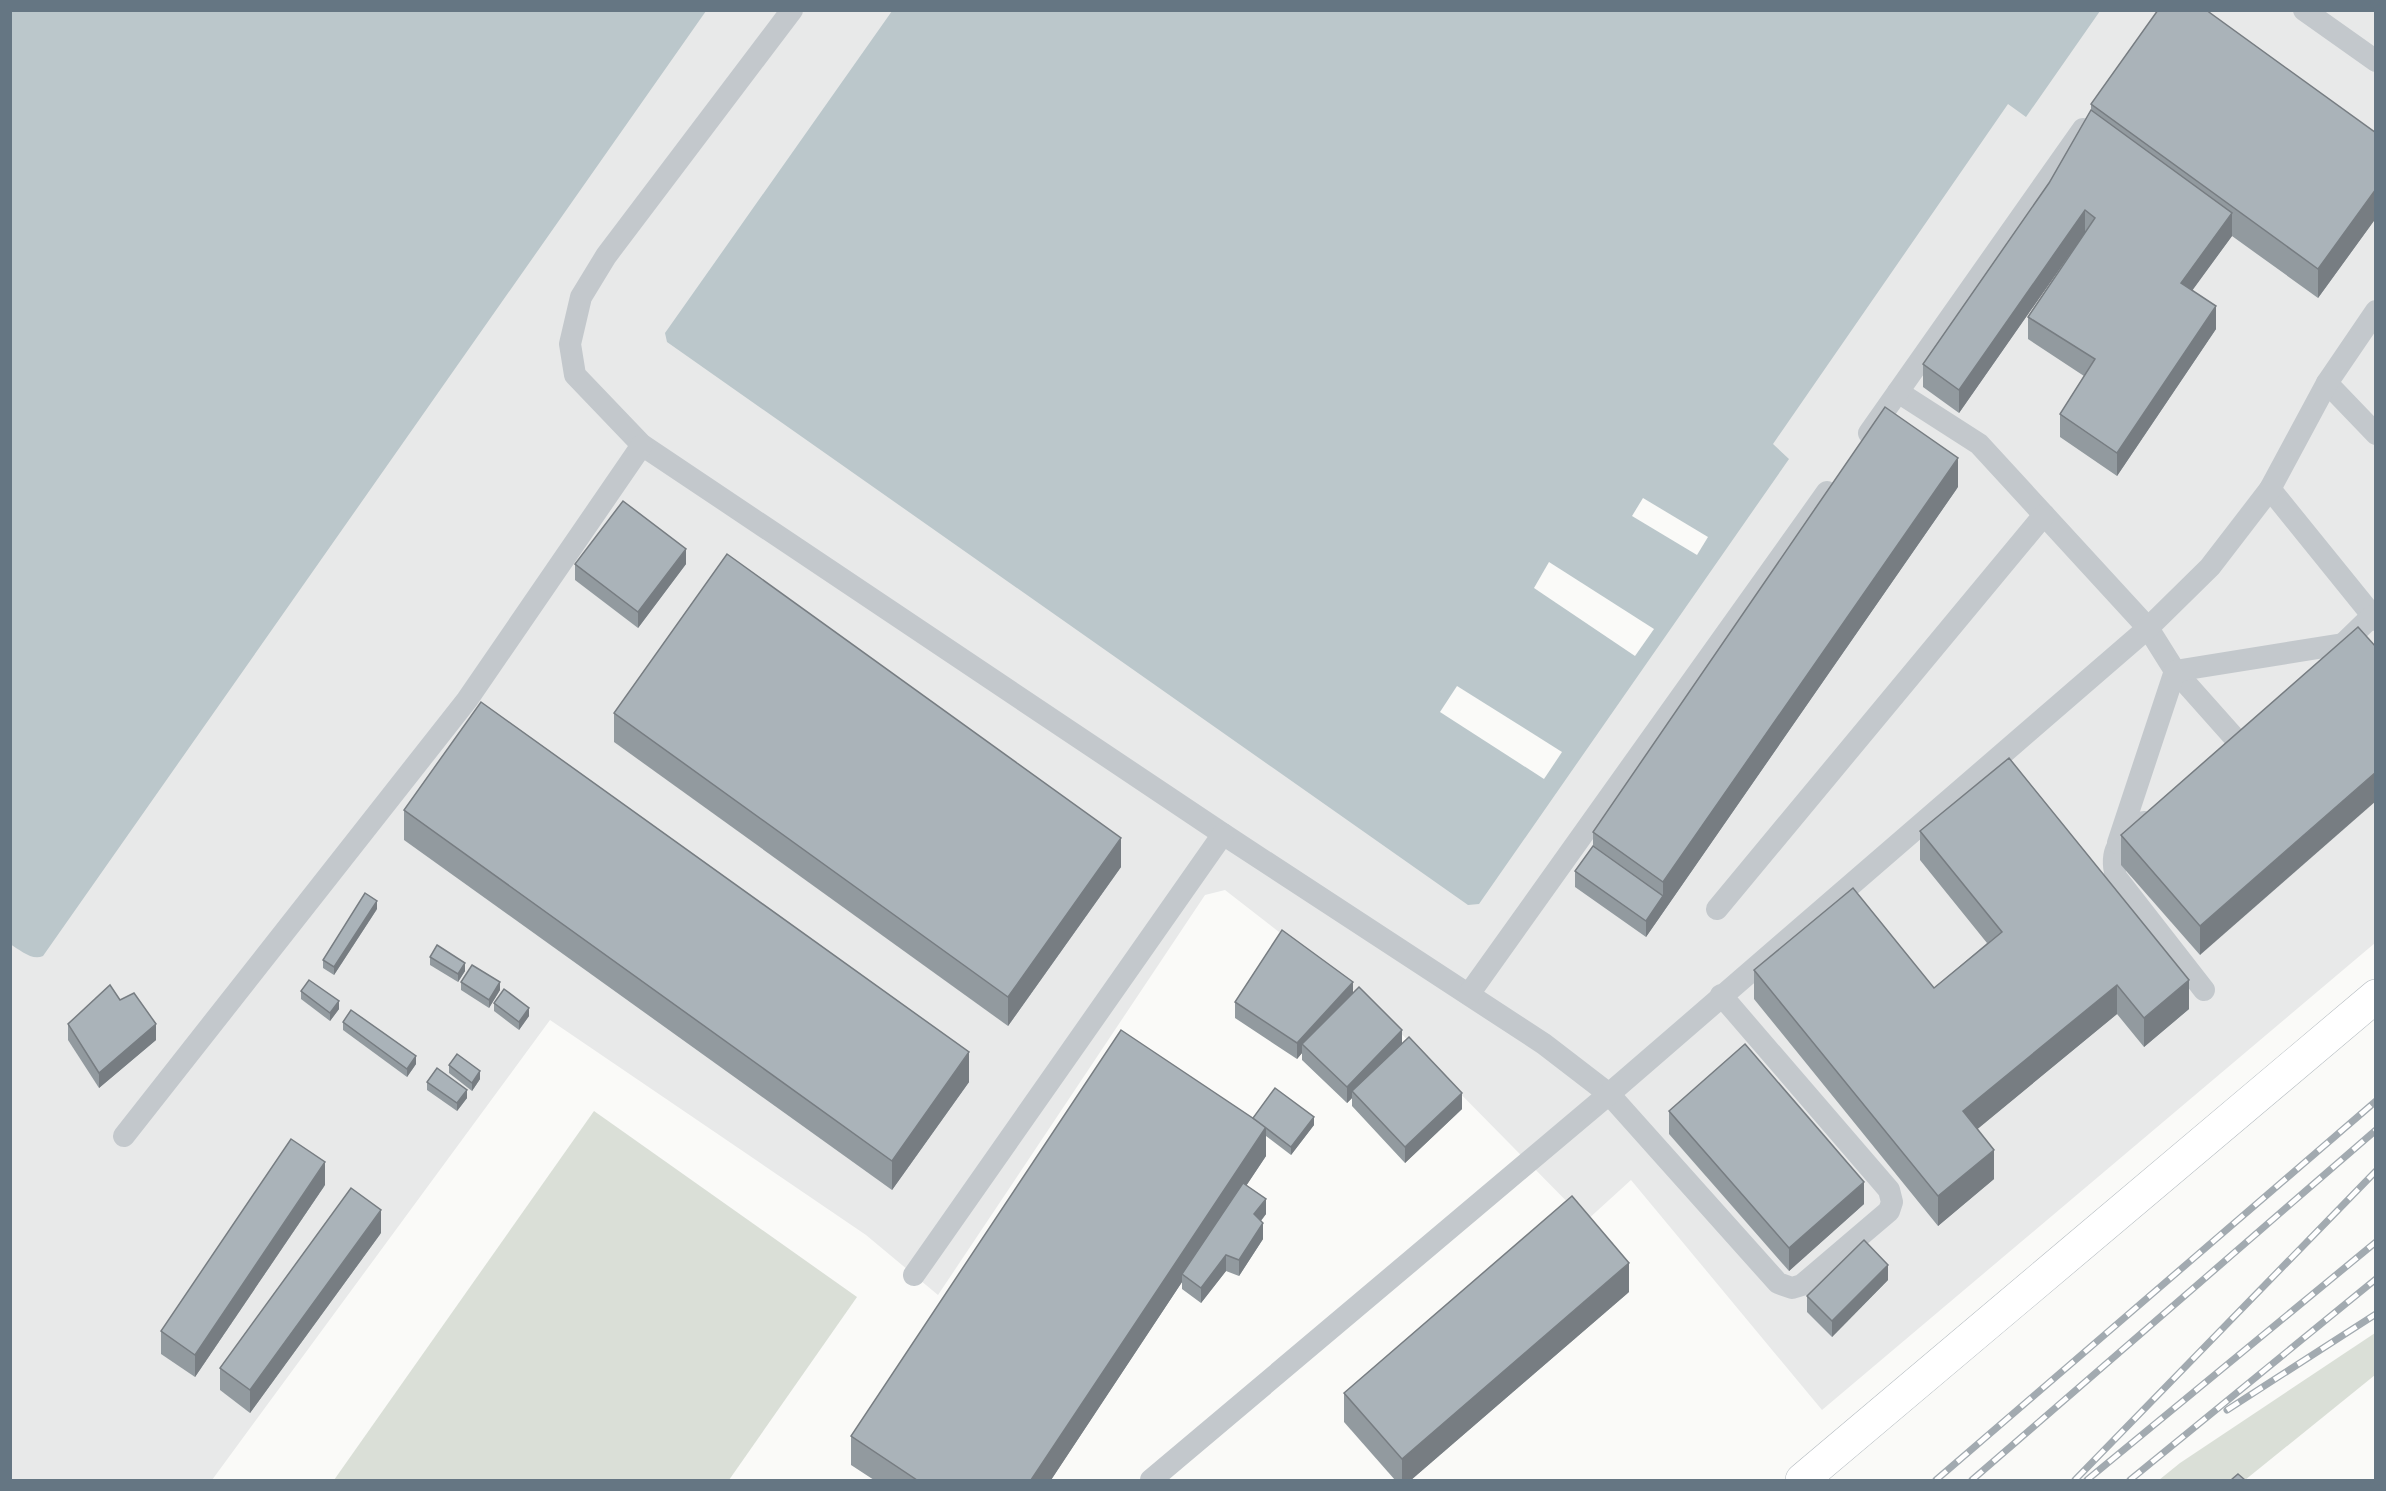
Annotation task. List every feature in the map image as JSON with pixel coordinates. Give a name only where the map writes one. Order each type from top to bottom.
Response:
[{"type":"street","points":[[1802,1480],[2376,996]]},
{"type":"lane","points":[[792,10],[606,256],[581,297],[570,344],[575,375],[642,445],[1223,834],[1544,1044],[1609,1094],[1778,1283],[1792,1288],[1802,1286],[1890,1211],[1892,1202],[1889,1191],[1721,995]]},
{"type":"lane","points":[[2304,10],[2376,61]]},
{"type":"lane","points":[[1857,450],[2098,108]]},
{"type":"lane","points":[[1151,1480],[1609,1094],[2148,628],[2210,567],[2270,489],[2327,383],[2376,311]]},
{"type":"lane","points":[[2327,383],[2376,434]]},
{"type":"lane","points":[[1898,392],[1979,444],[2148,628],[2231,751],[2257,727]]},
{"type":"lane","points":[[124,1136],[467,700],[642,445]]},
{"type":"lane","points":[[1469,994],[1836,480]]},
{"type":"lane","points":[[2270,489],[2374,618],[2317,669]]},
{"type":"lane","points":[[1717,909],[2044,515]]},
{"type":"lane","points":[[2175,671],[2343,644]]},
{"type":"lane","points":[[2175,671],[2112,862],[2116,877],[2204,990]]},
{"type":"lane","points":[[2118,843],[2161,807]]},
{"type":"lane","points":[[914,1275],[1223,834]]},
{"type":"shaded area","points":[[10,11],[706,11],[43,956],[39,957],[26,954],[10,944]]},
{"type":"shaded area","points":[[11,11],[2375,11],[2375,943],[1822,1410],[1631,1180],[1586,1221],[1374,1006],[1225,890],[1205,895],[938,1295],[866,1235],[550,1020],[212,1480],[11,1480]]},
{"type":"shaded area","points":[[892,11],[2100,11],[2026,117],[2008,104],[1773,444],[1789,459],[1479,904],[1468,905],[667,342],[665,333]]},
{"type":"shaded area","points":[[594,1111],[857,1297],[729,1480],[334,1480]]},
{"type":"shaded area","points":[[2375,1333],[2375,1375],[2245,1480],[2159,1480],[2180,1463]]},
{"type":"pier","points":[[1643,498],[1708,537],[1697,555],[1632,516]]},
{"type":"pier","points":[[1549,562],[1654,629],[1635,656],[1534,588]]},
{"type":"pier","points":[[1457,686],[1562,752],[1544,779],[1440,712]]},
{"type":"building","points":[[2158,10],[2206,10],[2376,133],[2376,189],[2318,269],[2091,104]]},
{"type":"building","points":[[2091,110],[2232,213],[2181,283],[2216,306],[2117,453],[2060,414],[2095,359],[2028,317],[2095,218],[2085,210],[1959,390],[1923,364],[2049,183]]},
{"type":"building","points":[[1885,407],[1958,458],[1663,882],[1593,832]]},
{"type":"building","points":[[623,501],[686,549],[638,612],[575,564]]},
{"type":"building","points":[[727,554],[1121,838],[1008,997],[614,713]]},
{"type":"building","points":[[2358,627],[2376,647],[2376,772],[2200,926],[2121,835]]},
{"type":"building","points":[[481,702],[969,1052],[892,1161],[404,810]]},
{"type":"building","points":[[2009,758],[2189,980],[2144,1018],[2117,985],[1963,1111],[1994,1150],[1938,1196],[1754,970],[1853,888],[1934,988],[2002,932],[1920,831]]},
{"type":"building","points":[[1593,846],[1663,896],[1646,921],[1575,871]]},
{"type":"building","points":[[365,893],[377,901],[334,967],[323,960]]},
{"type":"building","points":[[1282,930],[1353,982],[1297,1043],[1235,1002]]},
{"type":"building","points":[[437,945],[465,963],[458,974],[430,957]]},
{"type":"building","points":[[472,965],[500,982],[489,1000],[461,982]]},
{"type":"building","points":[[309,980],[339,1001],[330,1013],[301,991]]},
{"type":"building","points":[[110,985],[120,1000],[134,993],[156,1024],[99,1073],[68,1024]]},
{"type":"building","points":[[1359,987],[1402,1030],[1347,1087],[1302,1044]]},
{"type":"building","points":[[504,989],[529,1008],[519,1022],[494,1003]]},
{"type":"building","points":[[351,1010],[416,1056],[407,1069],[343,1022]]},
{"type":"building","points":[[1121,1030],[1266,1127],[1031,1480],[917,1480],[851,1436]]},
{"type":"building","points":[[1409,1037],[1462,1093],[1405,1147],[1352,1091]]},
{"type":"building","points":[[1745,1044],[1864,1182],[1789,1248],[1669,1111]]},
{"type":"building","points":[[457,1054],[480,1071],[472,1083],[449,1065]]},
{"type":"building","points":[[437,1068],[467,1090],[457,1103],[427,1082]]},
{"type":"building","points":[[1275,1088],[1314,1117],[1291,1147],[1253,1118]]},
{"type":"building","points":[[291,1139],[325,1162],[195,1355],[161,1331]]},
{"type":"building","points":[[1243,1183],[1266,1199],[1254,1214],[1263,1223],[1239,1260],[1226,1255],[1201,1288],[1182,1274]]},
{"type":"building","points":[[351,1188],[381,1210],[250,1390],[220,1368]]},
{"type":"building","points":[[1572,1196],[1629,1263],[1402,1459],[1344,1393]]},
{"type":"building","points":[[1864,1240],[1888,1265],[1832,1321],[1807,1296]]},
{"type":"building","points":[[2238,1474],[2245,1480],[2231,1480]]},
{"type":"railway","points":[[1936,1480],[2376,1101]]},
{"type":"railway","points":[[1972,1480],[2376,1130]]},
{"type":"railway","points":[[2075,1480],[2376,1171]]},
{"type":"railway","points":[[2087,1480],[2376,1242]]},
{"type":"railway","points":[[2130,1480],[2376,1279]]},
{"type":"railway","points":[[2227,1410],[2376,1314]]}]
